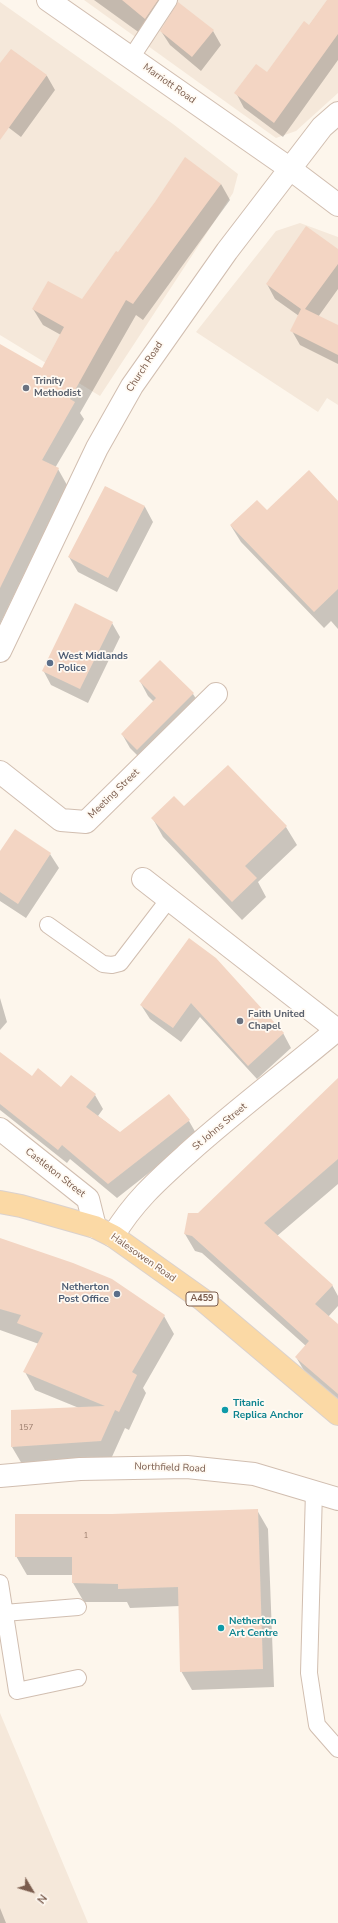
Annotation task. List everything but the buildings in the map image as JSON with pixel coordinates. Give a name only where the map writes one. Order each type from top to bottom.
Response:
[{"type":"main road","name":"Halesowen Road","points":[[0,1202],[21,1206],[104,1232],[203,1300],[338,1414]]},
{"type":"street","name":"Marriott Road","points":[[48,0],[289,168],[338,205]]},
{"type":"street","name":"Church Road","points":[[0,651],[97,448],[132,386],[226,251],[322,127],[338,113]]},
{"type":"street","name":"Meeting Street","points":[[0,772],[61,820],[86,822],[216,694]]},
{"type":"street","points":[[143,879],[337,1030]]},
{"type":"street","name":"St Johns Street","points":[[104,1232],[126,1214],[144,1193],[210,1134],[337,1030]]},
{"type":"street","name":"Castleton Street","points":[[0,1129],[88,1199],[104,1232]]},
{"type":"street","name":"Northfield Road","points":[[0,1476],[80,1469],[186,1467],[254,1474],[338,1498]]},
{"type":"lane","points":[[131,58],[169,0]]},
{"type":"lane","points":[[48,925],[103,964],[112,965],[120,963],[170,899]]},
{"type":"lane","points":[[314,1491],[309,1673],[317,1726],[338,1749]]},
{"type":"lane","points":[[0,1583],[17,1691],[78,1678]]},
{"type":"lane","points":[[4,1613],[78,1607]]},
{"type":"shaded area","points":[[84,0],[338,0],[338,93],[296,131],[276,138]]},
{"type":"shaded area","points":[[0,2],[173,124],[238,174],[233,193],[100,396],[0,335]]},
{"type":"shaded area","points":[[300,223],[338,237],[338,405],[327,398],[318,412],[196,332],[276,231]]},
{"type":"shaded area","points":[[0,1713],[88,1923],[0,1923]]},
{"type":"place","name":"Trinity Methodist","points":[[26,388]]},
{"type":"place","name":"West Midlands Police","points":[[50,663]]},
{"type":"place","name":"Faith United Chapel","points":[[240,1021]]},
{"type":"place","name":"Netherton Post Office","points":[[117,1294]]},
{"type":"place","name":"Titanic Replica Anchor","points":[[225,1410]]},
{"type":"place","name":"Netherton Art Centre","points":[[221,1628]]}]
